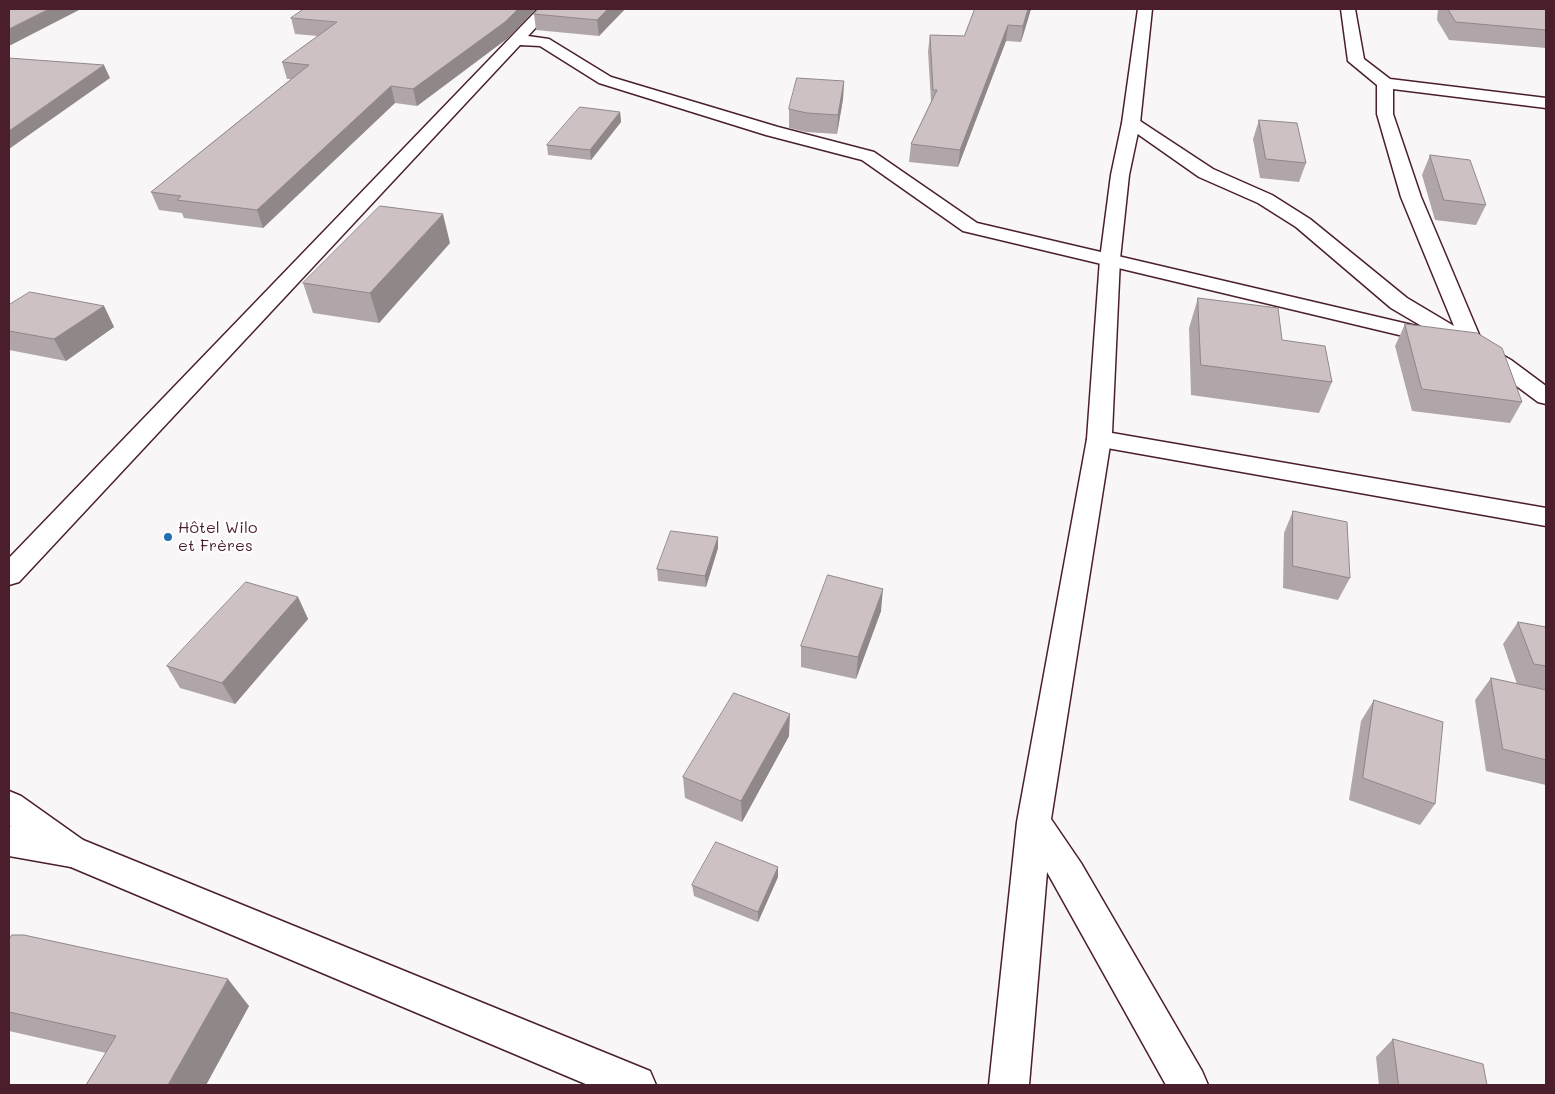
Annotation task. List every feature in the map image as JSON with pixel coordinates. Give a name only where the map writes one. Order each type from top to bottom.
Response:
[{"type":"street","points":[[9,575],[546,9]]},
{"type":"street","points":[[1009,1085],[1034,822],[1099,439],[1110,258],[1120,175],[1132,124],[1145,9]]},
{"type":"street","points":[[1348,9],[1356,61],[1385,83],[1546,103]]},
{"type":"street","points":[[516,40],[544,42],[605,80],[772,131],[868,156],[970,227],[1110,258],[1473,346]]},
{"type":"street","points":[[1385,83],[1385,114],[1411,197],[1473,346]]},
{"type":"street","points":[[1132,124],[1206,173],[1265,199],[1303,223],[1399,303],[1473,346],[1546,397]]},
{"type":"street","points":[[1099,439],[1546,517]]},
{"type":"street","points":[[9,806],[71,851]]},
{"type":"street","points":[[1034,822],[1068,874],[1188,1085]]},
{"type":"street","points":[[9,841],[71,851],[636,1085]]},
{"type":"building","points":[[9,9],[49,9],[9,29]]},
{"type":"building","points":[[304,9],[518,9],[505,22],[413,89],[391,86],[257,210],[177,200],[181,196],[151,192],[309,65],[282,62],[337,22],[291,18]]},
{"type":"building","points":[[539,9],[608,9],[597,20],[534,14]]},
{"type":"building","points":[[975,9],[1028,9],[1023,26],[1008,25],[960,150],[911,144],[937,90],[933,90],[930,35],[964,36]]},
{"type":"building","points":[[1448,9],[1546,9],[1546,30],[1456,22]]},
{"type":"building","points":[[9,58],[104,65],[9,131]]},
{"type":"building","points":[[797,78],[844,81],[838,115],[807,113],[789,109]]},
{"type":"building","points":[[580,107],[620,112],[590,150],[547,145]]},
{"type":"building","points":[[1259,120],[1297,123],[1306,163],[1266,159]]},
{"type":"building","points":[[1430,155],[1470,160],[1486,205],[1444,200]]},
{"type":"building","points":[[380,206],[443,214],[370,293],[303,283]]},
{"type":"building","points":[[30,292],[104,306],[54,339],[9,331],[9,305]]},
{"type":"building","points":[[1198,298],[1278,308],[1282,340],[1325,346],[1332,382],[1201,365]]},
{"type":"building","points":[[1405,324],[1477,333],[1502,348],[1522,402],[1422,389]]},
{"type":"building","points":[[1293,511],[1347,522],[1350,578],[1293,566]]},
{"type":"building","points":[[671,531],[718,537],[705,576],[657,569]]},
{"type":"building","points":[[828,575],[883,589],[858,657],[801,646]]},
{"type":"building","points":[[246,582],[298,597],[222,683],[167,666]]},
{"type":"building","points":[[1518,622],[1546,627],[1546,666],[1534,664]]},
{"type":"building","points":[[1491,678],[1546,690],[1546,760],[1503,749]]},
{"type":"building","points":[[734,693],[790,714],[741,801],[683,777]]},
{"type":"building","points":[[1374,700],[1443,722],[1435,804],[1363,778]]},
{"type":"building","points":[[716,842],[778,867],[758,912],[692,885]]},
{"type":"building","points":[[12,935],[24,935],[228,979],[168,1085],[86,1085],[116,1036],[9,1012],[9,940]]},
{"type":"building","points":[[1393,1039],[1483,1064],[1487,1085],[1399,1085]]},
{"type":"place","name":"Hôtel Wilo et Frères","points":[[168,537]]}]
